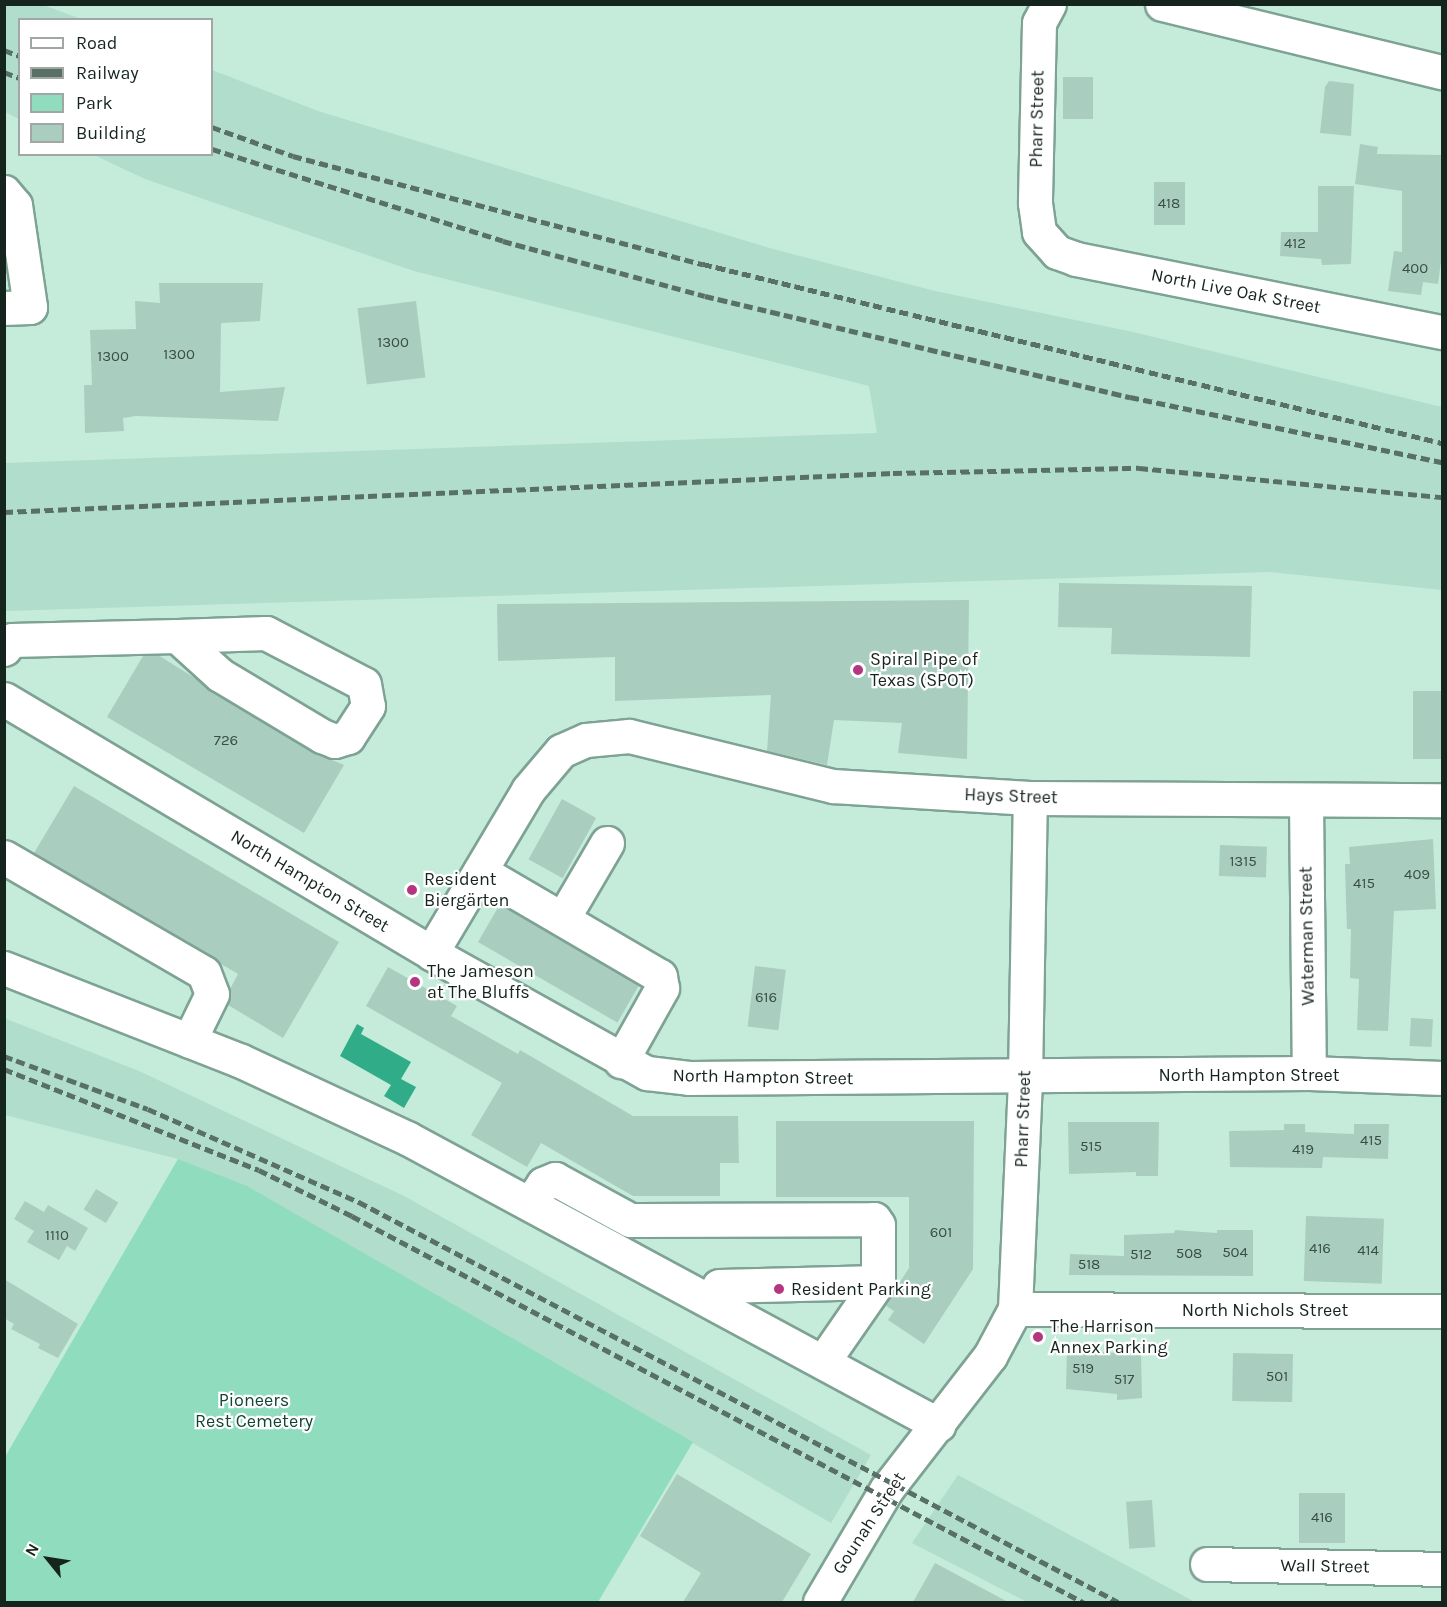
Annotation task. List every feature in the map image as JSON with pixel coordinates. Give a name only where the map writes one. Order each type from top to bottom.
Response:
[{"type":"street","points":[[1162,4],[1443,72]]},
{"type":"street","name":"Pharr Street","points":[[1039,232],[1035,204],[1039,23],[1048,7]]},
{"type":"street","points":[[4,192],[15,205],[30,307],[4,308]]},
{"type":"street","name":"North Live Oak Street","points":[[1039,232],[1057,252],[1076,259],[1443,332]]},
{"type":"street","points":[[4,650],[11,640],[266,633],[364,684],[368,706],[348,737],[335,741],[322,736],[220,675],[177,636]]},
{"type":"street","name":"North Hampton Street","points":[[4,699],[431,952],[621,1061],[647,1073],[689,1078],[1025,1078],[1309,1073],[1443,1078]]},
{"type":"street","name":"Hays Street","points":[[480,871],[528,790],[561,751],[586,740],[629,736],[833,786],[1030,798],[1443,800]]},
{"type":"street","name":"Pharr Street","points":[[941,1421],[990,1356],[1015,1309],[1025,1078],[1030,798]]},
{"type":"street","name":"Waterman Street","points":[[1306,800],[1309,1073]]},
{"type":"street","points":[[563,918],[607,843]]},
{"type":"street","points":[[4,857],[204,973],[212,994],[189,1041]]},
{"type":"street","points":[[431,952],[480,871],[563,918],[660,976],[662,988],[621,1061]]},
{"type":"street","points":[[4,968],[189,1041],[407,1138],[941,1421]]},
{"type":"street","points":[[531,1202],[543,1184],[555,1179],[630,1220],[867,1216],[878,1225],[878,1282],[824,1360]]},
{"type":"street","points":[[711,1300],[719,1286],[878,1282]]},
{"type":"street","name":"North Nichols Street","points":[[1015,1309],[1443,1311]]},
{"type":"street","name":"Gounah Street","points":[[820,1602],[886,1490],[941,1421]]},
{"type":"street","name":"Wall Street","points":[[1207,1564],[1443,1569]]},
{"type":"shaded area","points":[[4,5],[43,5],[78,18],[18,18],[18,118],[5,112]]},
{"type":"shaded area","points":[[213,70],[318,111],[773,249],[935,291],[1133,332],[1442,407],[1442,590],[1270,572],[5,611],[5,463],[877,433],[869,386],[414,271],[145,179],[96,156],[213,156]]},
{"type":"shaded area","points":[[4,1018],[139,1071],[404,1196],[871,1455],[831,1523],[252,1189],[178,1159],[5,1115]]},
{"type":"shaded area","points":[[357,1024],[364,1028],[361,1034],[411,1062],[401,1079],[416,1087],[404,1108],[384,1096],[391,1085],[340,1056]]},
{"type":"shaded area","points":[[958,1475],[1195,1602],[1027,1602],[912,1543]]},
{"type":"green space","name":"Pioneers Rest Cemetery","points":[[178,1159],[247,1186],[693,1442],[598,1602],[5,1602],[5,1457]]},
{"type":"building","points":[[1063,77],[1093,77],[1093,119],[1063,119]]},
{"type":"building","points":[[1329,81],[1354,84],[1351,136],[1320,133],[1325,87]]},
{"type":"building","points":[[1360,144],[1378,147],[1377,154],[1443,155],[1443,247],[1438,284],[1423,282],[1421,295],[1388,291],[1394,251],[1402,252],[1402,191],[1355,184]]},
{"type":"building","points":[[1154,182],[1185,182],[1185,225],[1154,225]]},
{"type":"building","points":[[1318,186],[1354,186],[1351,264],[1322,265],[1321,259],[1280,256],[1281,232],[1318,232]]},
{"type":"building","points":[[159,283],[263,283],[260,321],[221,323],[220,392],[285,387],[278,421],[136,416],[123,418],[124,431],[85,433],[84,385],[92,385],[90,330],[136,329],[135,301],[160,303]]},
{"type":"building","points":[[416,301],[425,377],[367,385],[357,308]]},
{"type":"building","points":[[1059,583],[1252,586],[1250,657],[1111,654],[1112,628],[1058,627]]},
{"type":"building","points":[[969,600],[967,759],[898,753],[902,723],[834,720],[827,765],[767,751],[771,695],[615,701],[615,657],[498,661],[497,604]]},
{"type":"building","points":[[158,655],[313,752],[344,765],[304,833],[107,717],[143,656]]},
{"type":"building","points":[[1413,691],[1442,691],[1442,759],[1413,759]]},
{"type":"building","points":[[74,786],[339,942],[283,1038],[228,1005],[230,989],[238,974],[34,853]]},
{"type":"building","points":[[562,799],[596,818],[563,878],[529,859]]},
{"type":"building","points":[[1433,839],[1436,909],[1394,911],[1388,1031],[1357,1030],[1359,979],[1350,978],[1351,929],[1347,929],[1345,864],[1350,864],[1349,847]]},
{"type":"building","points":[[1220,845],[1267,847],[1266,878],[1219,876]]},
{"type":"building","points":[[500,904],[639,984],[617,1023],[478,942]]},
{"type":"building","points":[[755,966],[786,970],[778,1030],[748,1027]]},
{"type":"building","points":[[388,967],[457,1006],[451,1016],[518,1054],[520,1050],[633,1116],[738,1116],[739,1163],[720,1163],[720,1196],[633,1196],[541,1143],[527,1167],[471,1135],[502,1083],[366,1006]]},
{"type":"building","points":[[1411,1018],[1433,1019],[1432,1047],[1410,1046]]},
{"type":"building","points":[[776,1121],[974,1121],[973,1269],[924,1344],[888,1320],[894,1311],[885,1305],[909,1268],[909,1197],[776,1197]]},
{"type":"building","points":[[1068,1122],[1159,1122],[1158,1176],[1136,1176],[1136,1172],[1069,1174]]},
{"type":"building","points":[[1284,1124],[1305,1124],[1305,1132],[1354,1134],[1354,1124],[1389,1124],[1388,1159],[1323,1157],[1322,1168],[1230,1167],[1229,1131],[1284,1130]]},
{"type":"building","points":[[96,1189],[118,1202],[106,1223],[84,1210]]},
{"type":"building","points":[[25,1201],[44,1212],[48,1205],[88,1228],[75,1251],[67,1246],[59,1260],[27,1242],[34,1231],[14,1219]]},
{"type":"building","points":[[1306,1216],[1384,1219],[1382,1284],[1304,1281]]},
{"type":"building","points":[[1175,1230],[1217,1233],[1217,1230],[1253,1230],[1253,1276],[1069,1275],[1070,1254],[1124,1256],[1124,1235],[1174,1233]]},
{"type":"building","points":[[4,1279],[78,1324],[58,1358],[38,1348],[40,1344],[11,1329],[14,1324],[4,1318]]},
{"type":"building","points":[[1067,1349],[1141,1355],[1142,1398],[1117,1400],[1117,1394],[1066,1389]]},
{"type":"building","points":[[1233,1353],[1293,1354],[1292,1402],[1232,1401]]},
{"type":"building","points":[[677,1474],[811,1554],[782,1602],[683,1602],[701,1573],[640,1536]]},
{"type":"building","points":[[1299,1493],[1345,1493],[1345,1543],[1299,1543]]},
{"type":"building","points":[[1152,1500],[1155,1547],[1129,1549],[1126,1502]]},
{"type":"building","points":[[935,1563],[1008,1602],[913,1602]]},
{"type":"railway","points":[[4,50],[18,55]]},
{"type":"railway","points":[[4,72],[18,77]]},
{"type":"railway","points":[[213,127],[293,156],[703,264],[1442,443]]},
{"type":"railway","points":[[213,149],[503,241],[705,296],[1130,397],[1442,462]]},
{"type":"railway","points":[[4,512],[893,473],[1139,468],[1442,497]]},
{"type":"railway","points":[[4,1056],[148,1109],[359,1202],[1118,1602]]},
{"type":"railway","points":[[4,1069],[259,1170],[352,1216],[1083,1602]]},
{"type":"place","name":"Spiral Pipe of Texas (SPOT)","points":[[858,670]]},
{"type":"place","name":"Resident Biergärten","points":[[412,890]]},
{"type":"place","name":"The Jameson at The Bluffs","points":[[415,982]]},
{"type":"place","name":"Resident Parking","points":[[779,1289]]},
{"type":"place","name":"The Harrison Annex Parking","points":[[1038,1337]]}]
